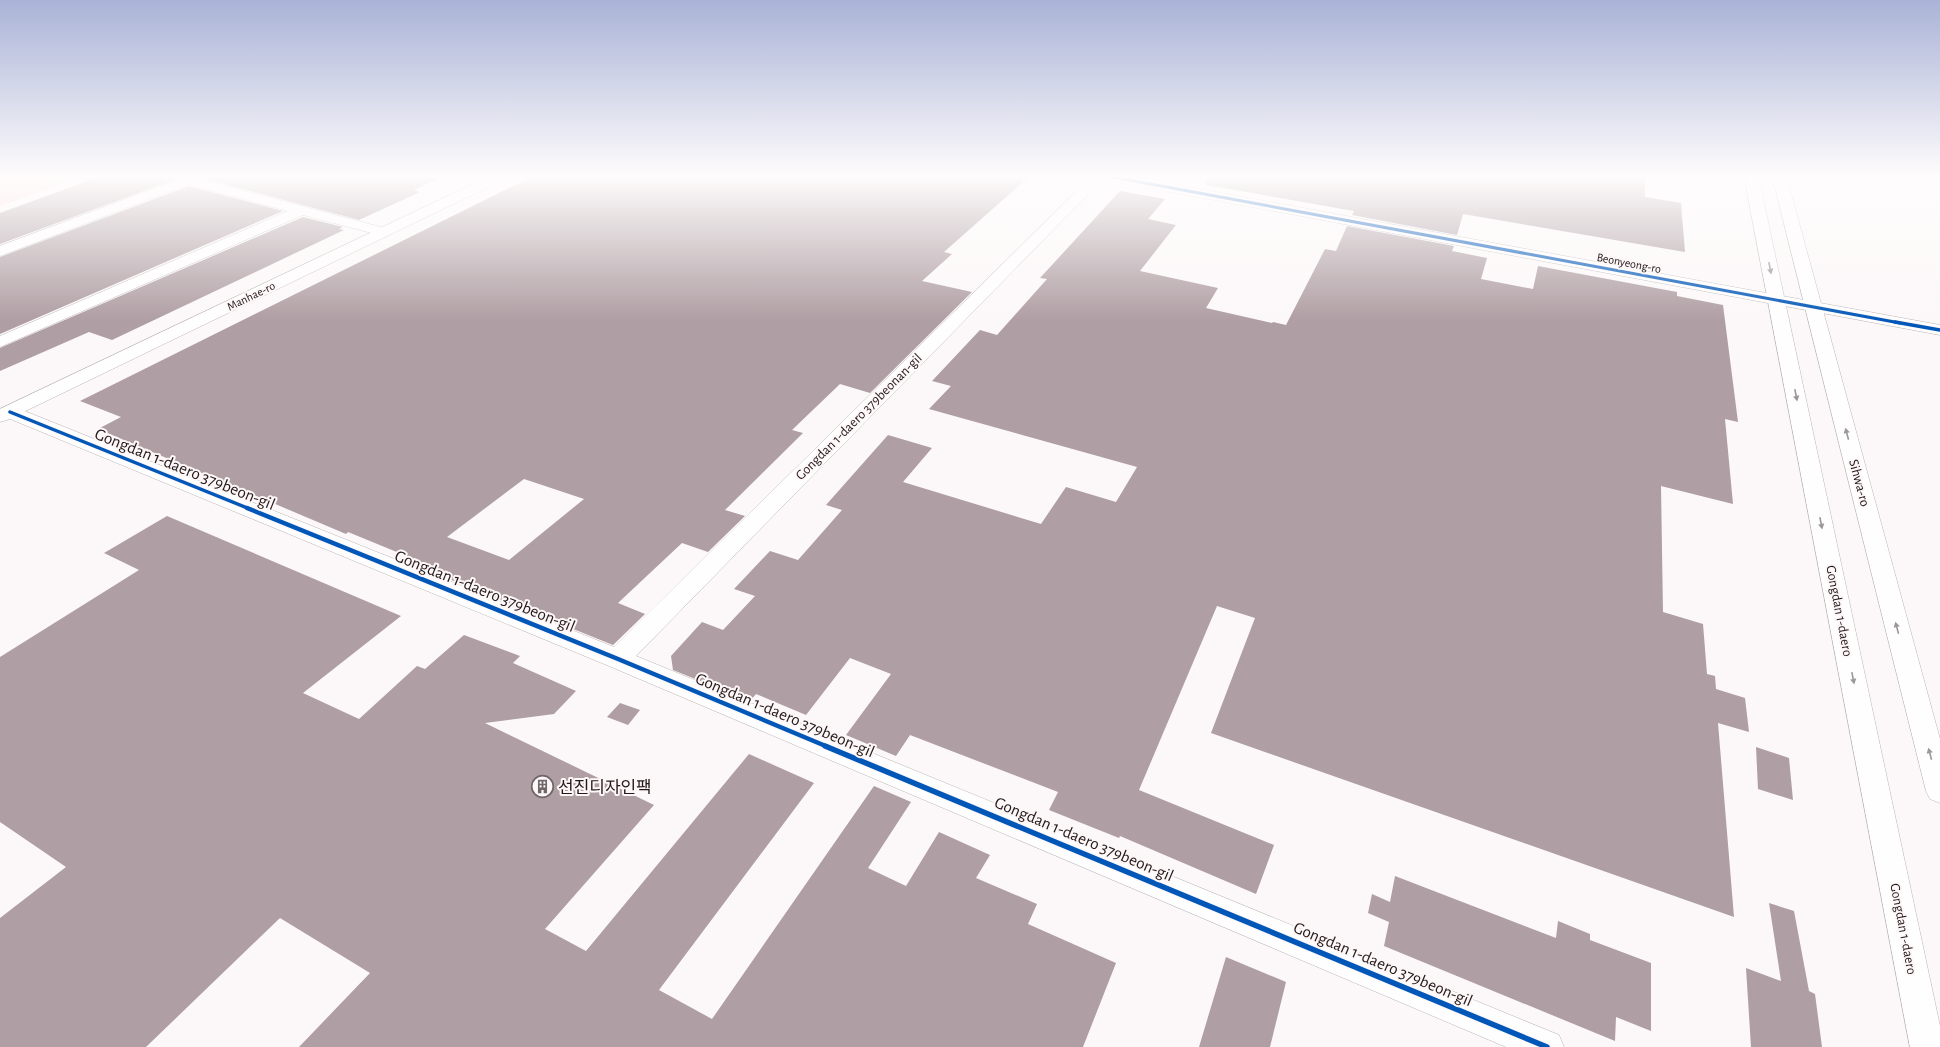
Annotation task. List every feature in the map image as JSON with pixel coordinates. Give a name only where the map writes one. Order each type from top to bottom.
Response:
[{"type":"street","points":[[0,251],[72,224]]},
{"type":"street","points":[[0,342],[270,224]]},
{"type":"street","points":[[353,224],[383,232]]},
{"type":"street","name":"Manhae-ro","points":[[5,414],[400,224]]},
{"type":"street","name":"Gongdan 1-daero 379beonan-gil","points":[[618,659],[1052,224]]},
{"type":"street","name":"Beonyeong-ro","points":[[1363,224],[1813,308],[1940,330]]},
{"type":"street","name":"Gongdan 1-daero","points":[[1761,224],[1927,1047]]},
{"type":"street","name":"Sihwa-ro","points":[[1791,224],[1940,792]]},
{"type":"street","name":"Gongdan 1-daero 379beon-gil","points":[[5,414],[618,659],[1547,1047]]},
{"type":"building","points":[[0,224],[55,224],[0,244]]},
{"type":"building","points":[[88,224],[253,224],[0,334],[0,257]]},
{"type":"building","points":[[287,224],[330,224],[343,227],[339,229],[344,230],[112,340],[89,332],[0,371],[0,348]]},
{"type":"building","points":[[437,224],[976,224],[944,252],[952,254],[922,281],[972,292],[870,393],[840,384],[792,430],[803,433],[725,510],[745,516],[708,552],[682,543],[618,603],[645,614],[613,645],[444,577],[448,573],[348,532],[346,534],[98,429],[121,417],[80,401]],"holes":[[[524,479],[584,499],[509,560],[447,537]]]},
{"type":"building","points":[[1090,224],[1171,224],[1176,225],[1140,271],[1218,288],[1206,308],[1286,325],[1325,249],[1336,251],[1347,226],[1454,246],[1452,251],[1487,258],[1481,279],[1533,289],[1538,266],[1677,292],[1677,296],[1723,305],[1738,422],[1725,419],[1733,504],[1661,486],[1663,612],[1703,624],[1707,674],[1715,676],[1716,689],[1745,698],[1749,732],[1718,723],[1734,917],[1211,733],[1255,618],[1217,606],[1139,790],[1274,845],[1256,894],[1120,836],[1119,838],[1049,810],[1058,792],[910,735],[896,756],[846,735],[891,674],[850,658],[806,715],[756,694],[750,701],[673,670],[671,656],[702,622],[723,630],[755,596],[734,589],[770,551],[798,560],[842,510],[826,505],[888,435],[932,448],[903,482],[1041,524],[1066,487],[1116,502],[1137,467],[929,409],[951,386],[932,381],[980,330],[997,335],[1047,279],[1040,278]]},
{"type":"building","points":[[1399,224],[1460,224],[1457,235]]},
{"type":"building","points":[[1521,224],[1683,224],[1685,252]]},
{"type":"building","points":[[167,516],[401,616],[303,693],[359,719],[417,666],[425,669],[464,635],[520,656],[513,663],[576,691],[554,714],[485,723],[654,805],[545,929],[586,951],[749,754],[814,783],[659,990],[712,1019],[874,786],[911,802],[868,868],[906,886],[939,832],[990,855],[976,878],[1037,904],[1028,924],[1116,963],[1083,1047],[299,1047],[370,973],[280,918],[146,1047],[0,1047],[0,918],[66,867],[0,822],[0,657],[139,570],[104,553]]},
{"type":"building","points":[[620,703],[640,710],[628,725],[607,717]]},
{"type":"building","points":[[1756,747],[1789,758],[1793,800],[1758,789]]},
{"type":"building","points":[[1395,876],[1556,938],[1558,921],[1590,934],[1590,940],[1651,963],[1651,1031],[1616,1017],[1615,1041],[1384,946],[1389,922],[1368,913],[1372,894],[1390,902]]},
{"type":"building","points":[[1769,903],[1794,911],[1809,991],[1815,994],[1822,1047],[1751,1047],[1746,968],[1781,981]]},
{"type":"building","points":[[1226,957],[1286,982],[1270,1047],[1199,1047]]},
{"type":"cycle path","points":[[1366,224],[1940,330]]},
{"type":"cycle path","points":[[10,412],[618,659],[1547,1047]]},
{"type":"place","name":"선진디자인팩","points":[[542,787]]}]
